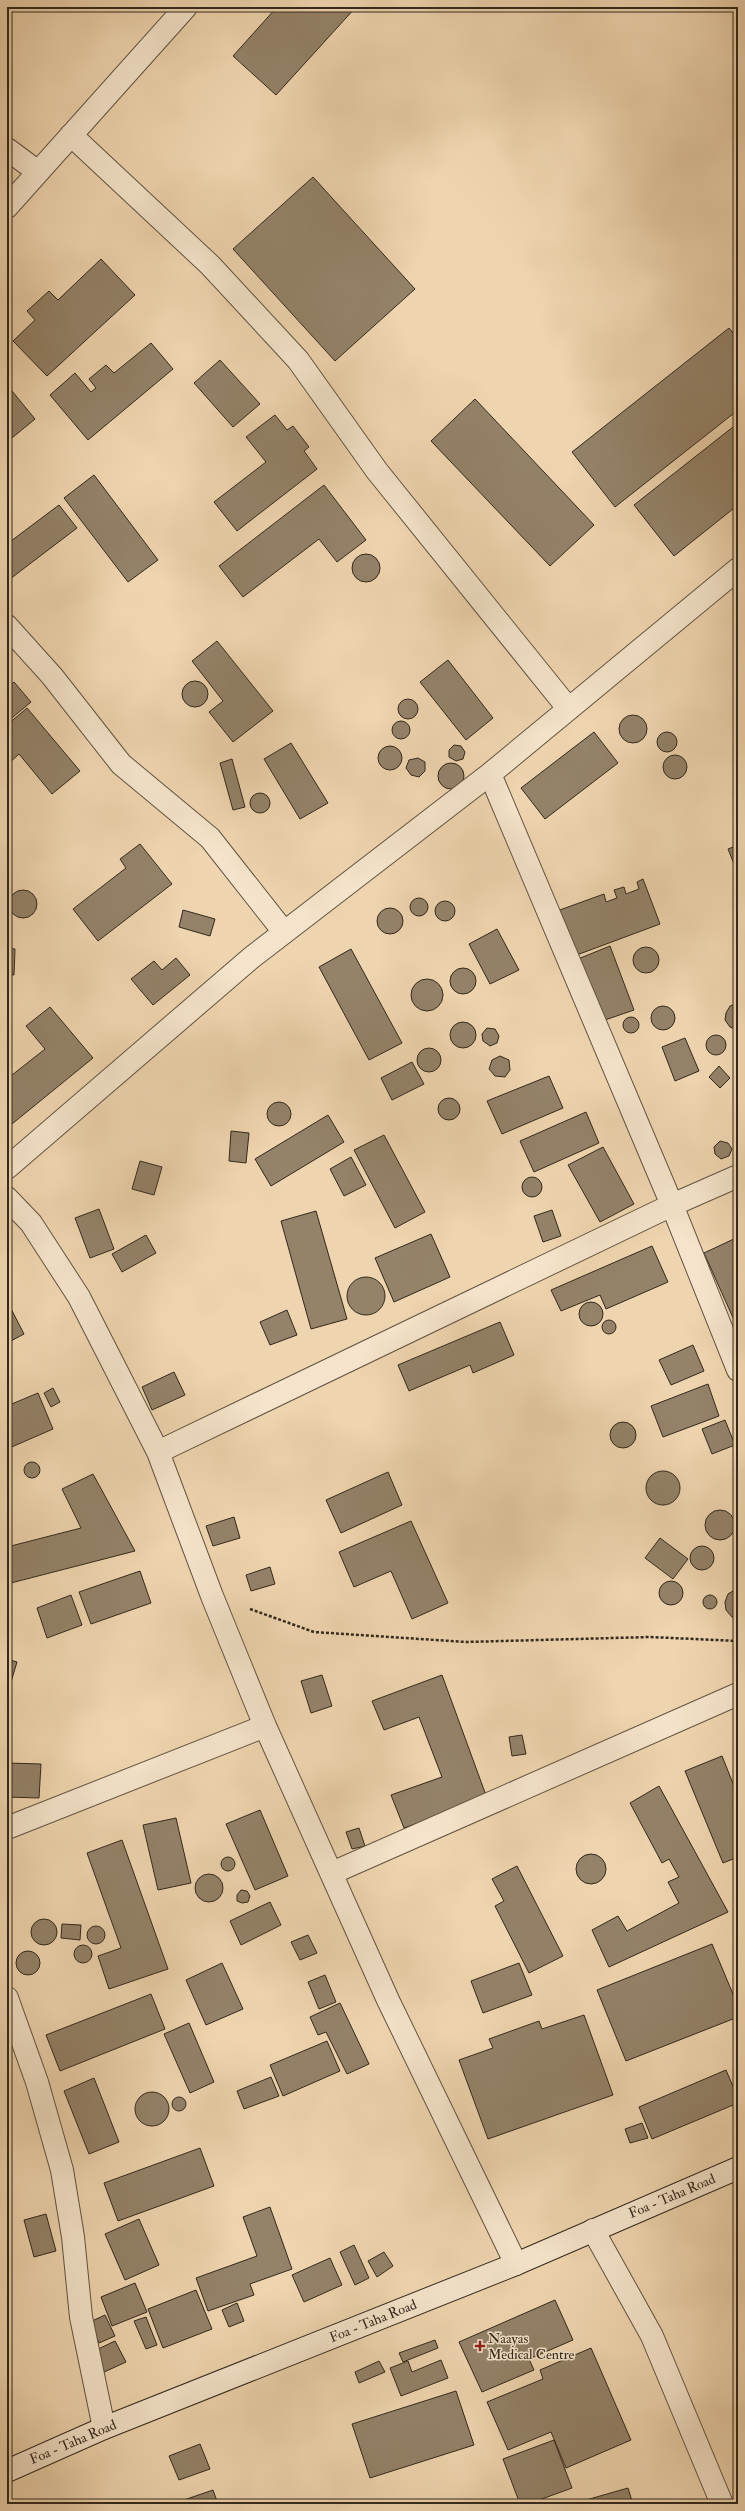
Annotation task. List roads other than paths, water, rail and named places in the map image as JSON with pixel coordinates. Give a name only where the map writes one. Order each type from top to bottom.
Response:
[{"type":"street","points":[[7,207],[186,7]]},
{"type":"street","points":[[71,135],[210,265],[298,360],[376,471],[568,708]]},
{"type":"street","points":[[7,149],[38,172]]},
{"type":"street","points":[[7,1168],[252,958],[490,774],[738,569]]},
{"type":"street","points":[[7,626],[52,676],[121,764],[210,838],[284,932]]},
{"type":"street","points":[[490,774],[672,1205],[738,1370]]},
{"type":"street","points":[[158,1452],[672,1205],[738,1176]]},
{"type":"street","points":[[7,1198],[31,1223],[79,1297],[158,1452],[212,1596],[265,1726],[388,2000],[516,2264]]},
{"type":"street","points":[[332,1873],[738,1694]]},
{"type":"street","points":[[7,1828],[265,1726]]},
{"type":"street","points":[[7,1998],[37,2082],[62,2170],[73,2237],[81,2317],[104,2428]]},
{"type":"street","name":"Foa - Taha Road","points":[[7,2471],[104,2428],[516,2264],[738,2168]]},
{"type":"street","points":[[593,2230],[652,2336],[722,2504]]},
{"type":"place","name":"Naayas Medical Centre","points":[[480,2346]]}]
